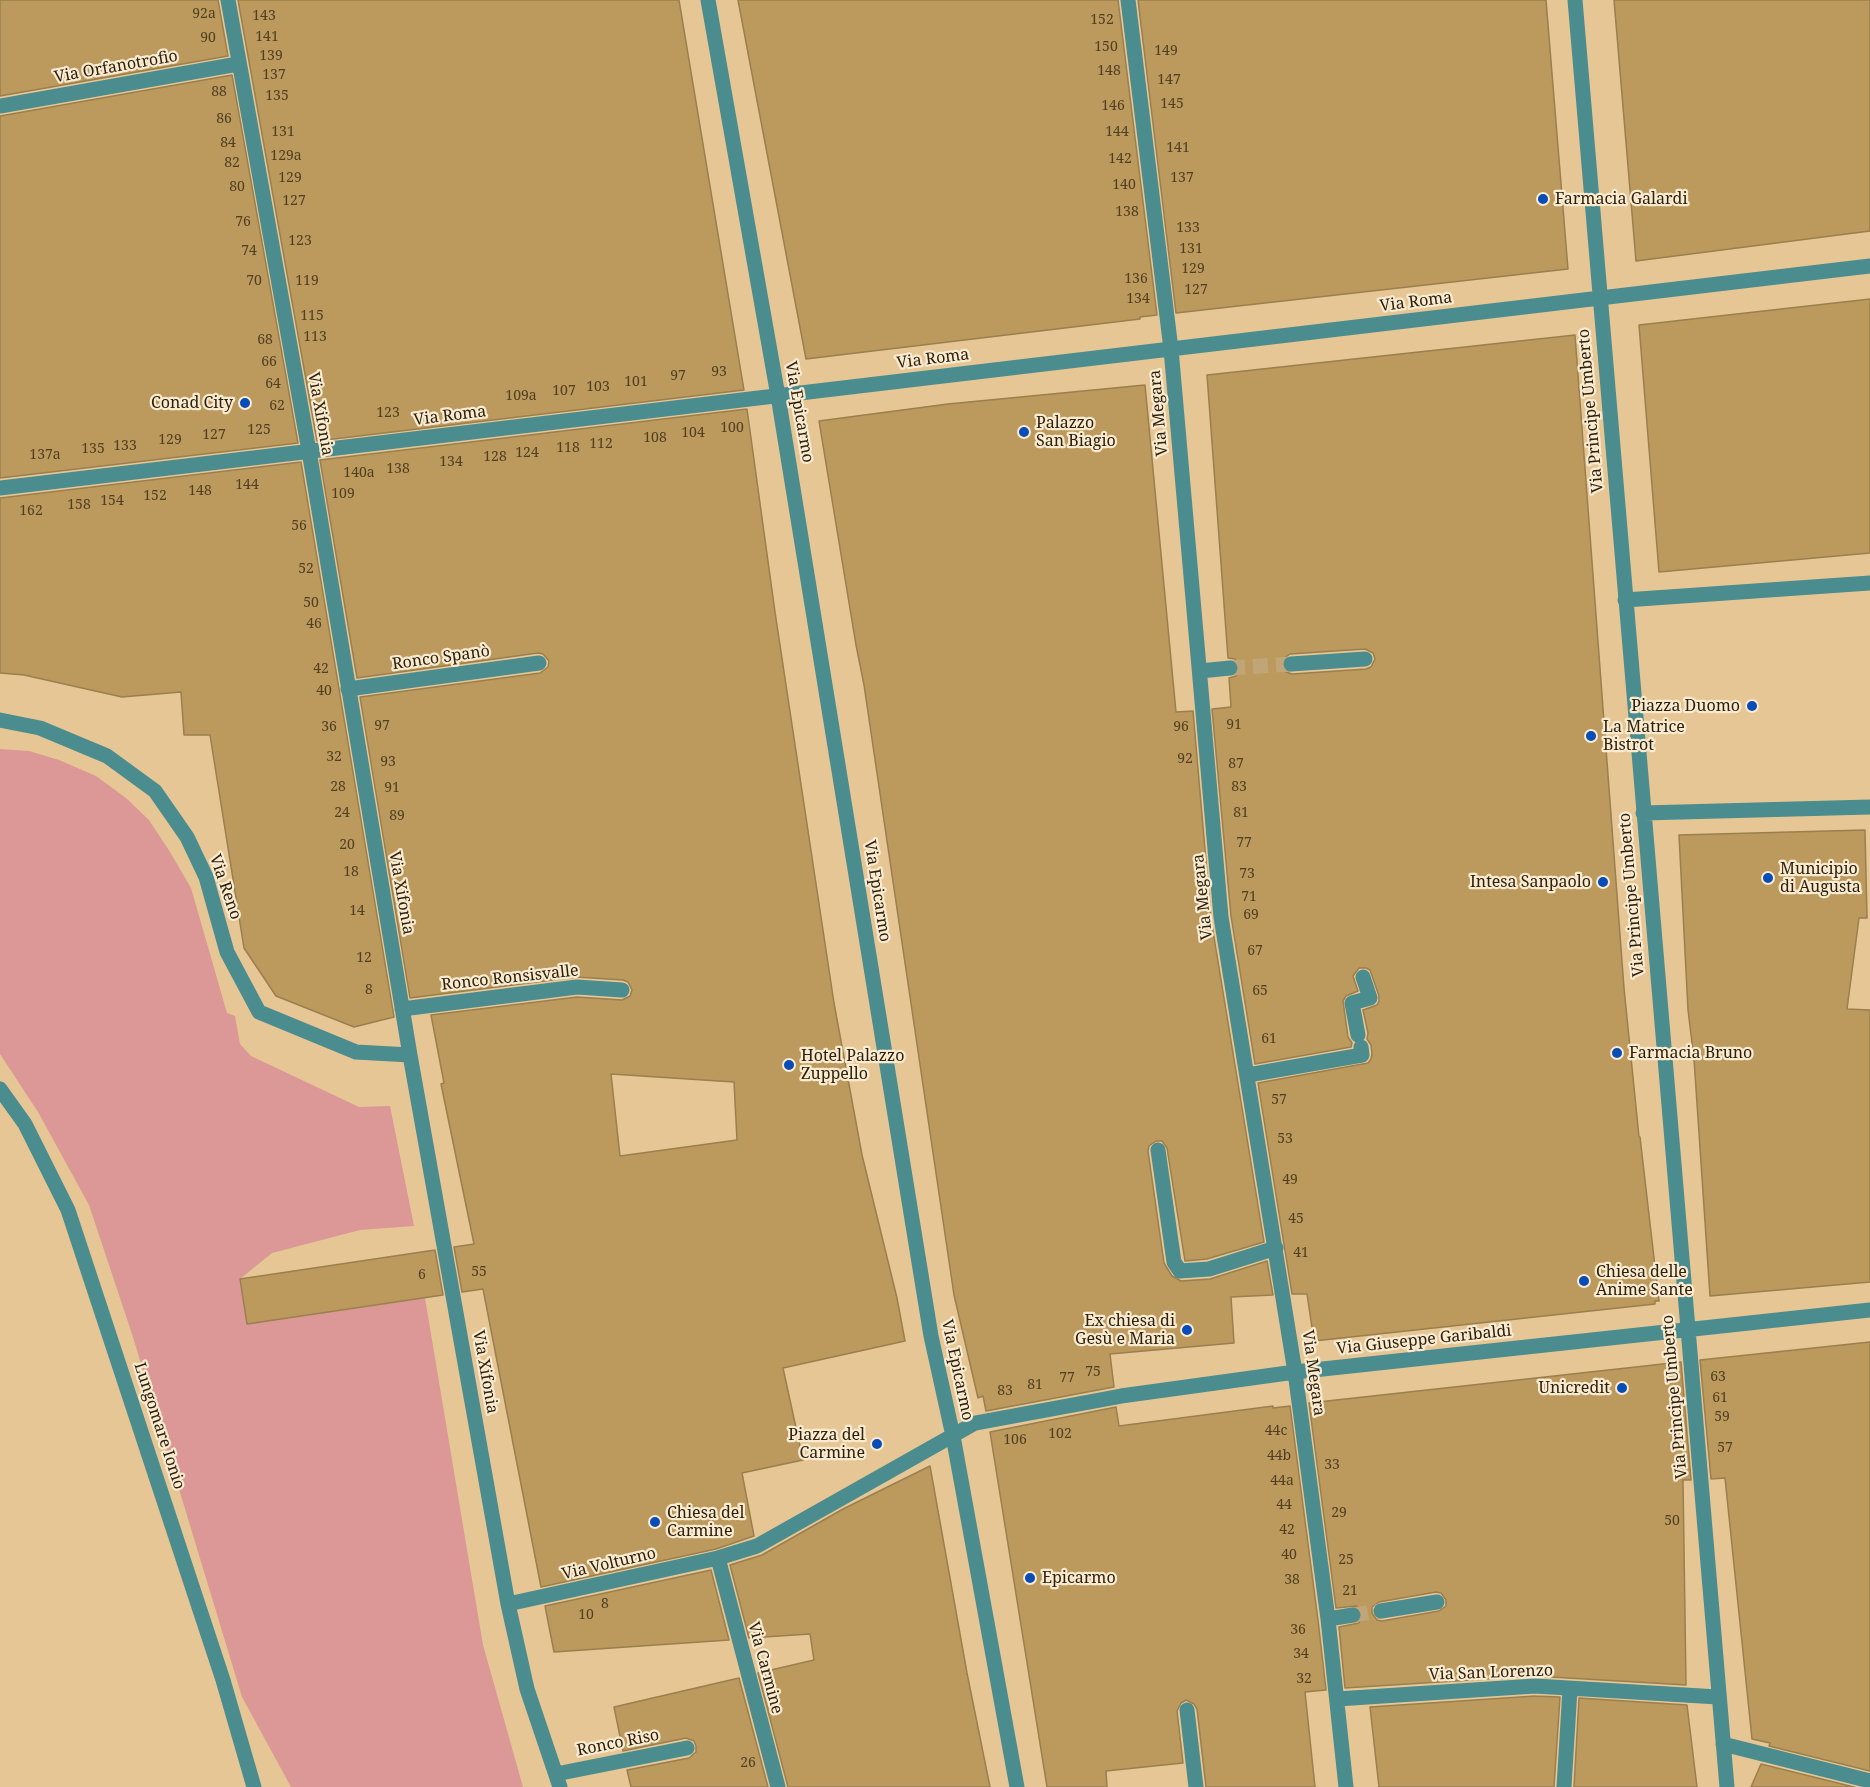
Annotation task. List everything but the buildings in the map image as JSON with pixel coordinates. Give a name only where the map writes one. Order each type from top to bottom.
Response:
[{"type":"street","name":"Via Xifonia","points":[[228,0],[309,451],[402,1009],[508,1604],[527,1689],[558,1780]]},
{"type":"street","name":"Via Epicarmo","points":[[708,0],[778,396],[931,1336],[953,1436],[1017,1787]]},
{"type":"street","name":"Via Megara","points":[[1128,0],[1172,349],[1221,917],[1295,1372],[1328,1619],[1346,1787]]},
{"type":"street","name":"Via Principe Umberto","points":[[1575,0],[1727,1787]]},
{"type":"street","name":"Via Orfanotrofio","points":[[0,106],[238,64]]},
{"type":"street","name":"Via Roma","points":[[0,488],[1870,266]]},
{"type":"street","points":[[1625,600],[1870,583]]},
{"type":"street","points":[[1291,664],[1365,658]]},
{"type":"street","name":"Ronco Spanò","points":[[348,689],[539,663]]},
{"type":"street","points":[[1200,671],[1230,668]]},
{"type":"street","name":"Via Reno","points":[[0,720],[40,728],[107,756],[155,791],[187,837],[206,876],[227,952],[259,1012],[356,1052],[410,1055]]},
{"type":"street","points":[[1644,813],[1870,807]]},
{"type":"street","points":[[1248,1075],[1362,1055],[1352,1003],[1370,998],[1363,977]]},
{"type":"street","name":"Ronco Ronsisvalle","points":[[402,1009],[577,987],[622,990]]},
{"type":"street","name":"Lungomare Ionio","points":[[0,1089],[25,1124],[68,1210],[223,1680],[254,1787]]},
{"type":"street","points":[[1158,1150],[1174,1262],[1180,1271],[1209,1269],[1276,1248]]},
{"type":"street","name":"Via Giuseppe Garibaldi","points":[[953,1436],[975,1423],[1120,1395],[1295,1372],[1870,1310]]},
{"type":"street","name":"Via Volturno","points":[[508,1604],[718,1558],[757,1546],[953,1436]]},
{"type":"street","name":"Via Carmine","points":[[718,1558],[778,1787]]},
{"type":"street","points":[[1381,1611],[1437,1602]]},
{"type":"street","points":[[1328,1619],[1353,1615]]},
{"type":"street","name":"Via San Lorenzo","points":[[1337,1699],[1536,1686],[1718,1697]]},
{"type":"street","points":[[1564,1787],[1570,1689]]},
{"type":"street","points":[[1187,1710],[1196,1787]]},
{"type":"street","points":[[1723,1744],[1870,1781]]},
{"type":"street","name":"Ronco Riso","points":[[558,1780],[687,1748]]},
{"type":"shaded area","points":[[0,749],[29,751],[59,760],[96,776],[126,798],[149,820],[191,888],[227,1013],[235,1016],[240,1044],[251,1056],[359,1107],[390,1106],[414,1226],[360,1230],[272,1253],[240,1279],[247,1324],[425,1298],[483,1645],[523,1787],[291,1787],[242,1697],[132,1334],[89,1205],[38,1112],[0,1054]]},
{"type":"tunnel","points":[[1230,668],[1291,664]]},
{"type":"tunnel","points":[[1353,1615],[1381,1611]]},
{"type":"place","name":"Farmacia Galardi","points":[[1543,199]]},
{"type":"place","name":"Conad City","points":[[245,403]]},
{"type":"place","name":"Palazzo San Biagio","points":[[1024,432]]},
{"type":"place","name":"Piazza Duomo","points":[[1752,706]]},
{"type":"place","name":"La Matrice Bistrot","points":[[1591,736]]},
{"type":"place","name":"Municipio di Augusta","points":[[1768,878]]},
{"type":"place","name":"Intesa Sanpaolo","points":[[1603,882]]},
{"type":"place","name":"Farmacia Bruno","points":[[1617,1053]]},
{"type":"place","name":"Hotel Palazzo Zuppello","points":[[789,1065]]},
{"type":"place","name":"Chiesa delle Anime Sante","points":[[1584,1281]]},
{"type":"place","name":"Ex chiesa di Gesù e Maria","points":[[1187,1330]]},
{"type":"place","name":"Unicredit","points":[[1622,1388]]},
{"type":"place","name":"Piazza del Carmine","points":[[877,1444]]},
{"type":"place","name":"Chiesa del Carmine","points":[[655,1522]]},
{"type":"place","name":"Epicarmo","points":[[1030,1578]]}]
